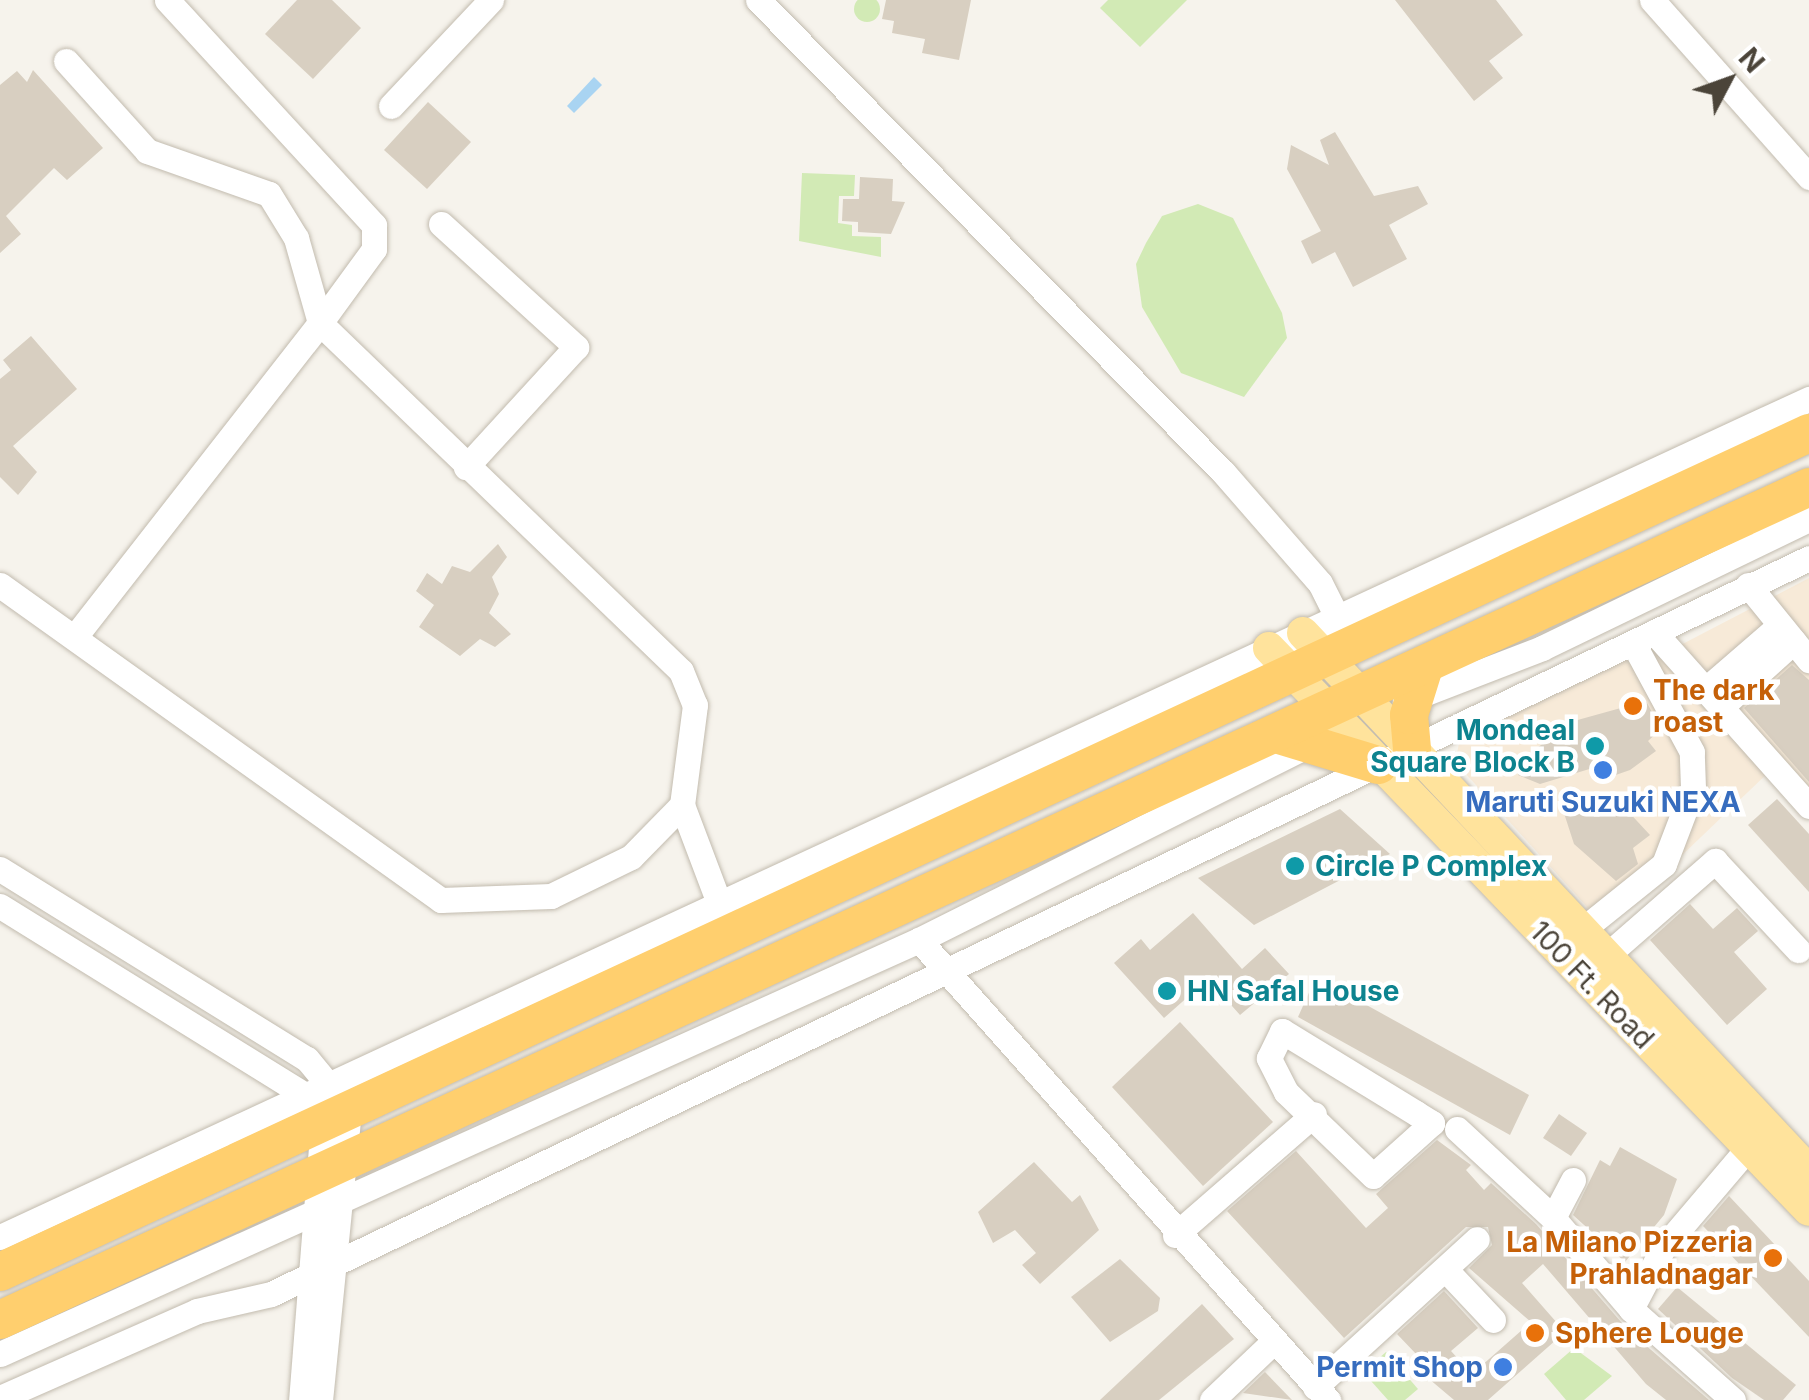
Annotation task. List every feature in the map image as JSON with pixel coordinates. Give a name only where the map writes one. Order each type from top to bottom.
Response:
[{"type":"highway","points":[[0,1272],[196,1164],[328,1103],[757,920],[1134,729],[1443,585],[1710,462],[1809,434]]},
{"type":"highway","points":[[0,1320],[333,1183],[1276,734],[1327,727],[1809,487]]},
{"type":"highway","points":[[1412,749],[1419,681]]},
{"type":"highway","points":[[1327,727],[1378,764]]},
{"type":"main road","name":"100 Ft. Road","points":[[1330,639],[1367,704],[1809,1171]]},
{"type":"main road","points":[[1280,662],[1327,727]]},
{"type":"main road","name":"100 Ft. Road","points":[[1378,764],[1809,1210]]},
{"type":"street","points":[[77,634],[374,249],[374,225],[167,0]]},
{"type":"street","points":[[390,106],[491,0]]},
{"type":"street","points":[[758,0],[1223,472],[1330,639]]},
{"type":"street","points":[[1652,0],[1809,177]]},
{"type":"street","points":[[66,60],[147,151],[269,194],[296,238],[320,322],[466,467],[681,670],[696,704],[682,805],[719,903],[757,920]]},
{"type":"street","points":[[441,224],[576,346],[466,467]]},
{"type":"street","points":[[1710,462],[1809,399]]},
{"type":"street","points":[[1419,681],[1542,648],[1809,519]]},
{"type":"street","points":[[0,1398],[197,1312],[271,1294],[1809,558]]},
{"type":"street","points":[[0,585],[77,634],[441,900],[551,896],[631,857],[682,805]]},
{"type":"street","points":[[1713,698],[1794,642],[1748,585]]},
{"type":"street","points":[[1643,637],[1713,698],[1809,806]]},
{"type":"street","points":[[1582,930],[1664,864],[1693,788],[1692,752],[1643,637]]},
{"type":"street","points":[[0,1354],[333,1183],[919,940],[1327,727]]},
{"type":"street","points":[[328,1103],[719,903],[1134,729]]},
{"type":"street","points":[[1606,956],[1715,861],[1798,950]]},
{"type":"street","points":[[0,870],[328,1103]]},
{"type":"street","points":[[0,906],[328,1103]]},
{"type":"street","points":[[919,940],[1175,1235],[1321,1394],[1478,1240]]},
{"type":"street","points":[[1282,1031],[1432,1123],[1373,1176],[1314,1114],[1286,1092],[1269,1058],[1282,1031]]},
{"type":"street","points":[[320,1400],[340,1260],[328,1103]]},
{"type":"street","points":[[1175,1235],[1314,1114]]},
{"type":"street","points":[[1457,1129],[1553,1218],[1631,1309],[1733,1400]]},
{"type":"street","points":[[1631,1309],[1663,1248],[1748,1147]]},
{"type":"street","points":[[0,1238],[196,1164]]},
{"type":"street","points":[[1553,1218],[1574,1180]]},
{"type":"street","points":[[301,1400],[316,1272],[333,1183]]},
{"type":"street","points":[[1444,1270],[1493,1320]]},
{"type":"street","points":[[1212,1400],[1273,1342]]},
{"type":"shaded area","points":[[1809,578],[1809,799],[1671,650]]},
{"type":"shaded area","points":[[1654,637],[1772,769],[1606,928],[1455,762],[1462,730]]},
{"type":"green space","points":[[867,-4],[876,0],[880,9],[876,18],[867,22],[858,18],[854,9],[858,0]]},
{"type":"green space","points":[[1108,0],[1187,0],[1140,47],[1100,8]]},
{"type":"green space","points":[[802,173],[855,175],[854,196],[839,196],[838,223],[852,225],[852,236],[881,237],[881,257],[799,241]]},
{"type":"green space","points":[[1198,204],[1233,218],[1282,313],[1287,338],[1244,397],[1181,373],[1142,307],[1136,264],[1146,243],[1162,216]]},
{"type":"green space","points":[[1574,1348],[1612,1376],[1584,1400],[1566,1400],[1544,1374]]},
{"type":"green space","points":[[1386,1352],[1418,1389],[1405,1400],[1388,1400],[1363,1372]]},
{"type":"water","points":[[594,77],[602,85],[574,113],[567,106]]},
{"type":"building","points":[[297,0],[332,0],[361,28],[313,79],[265,34]]},
{"type":"building","points":[[886,0],[971,0],[959,60],[922,53],[925,39],[892,33],[894,21],[882,19]]},
{"type":"building","points":[[1395,0],[1496,0],[1523,35],[1489,61],[1503,78],[1474,101]]},
{"type":"building","points":[[33,70],[103,148],[67,180],[54,168],[6,216],[21,234],[0,253],[0,85],[17,71],[27,82]]},
{"type":"building","points":[[428,102],[471,142],[427,189],[384,150]]},
{"type":"building","points":[[1335,132],[1374,196],[1418,186],[1428,204],[1389,225],[1407,259],[1353,287],[1335,252],[1312,264],[1301,241],[1321,231],[1287,169],[1291,145],[1329,165],[1320,140]]},
{"type":"building","points":[[860,177],[893,179],[892,201],[905,202],[891,234],[858,232],[858,222],[842,221],[843,199],[859,199]]},
{"type":"building","points":[[31,336],[77,389],[13,446],[37,472],[18,495],[0,477],[0,379],[11,370],[3,360]]},
{"type":"building","points":[[498,544],[507,557],[492,577],[499,594],[489,613],[511,634],[495,647],[480,639],[460,656],[419,627],[434,605],[416,591],[427,573],[442,584],[452,566],[470,572]]},
{"type":"building","points":[[1792,665],[1809,680],[1809,782],[1744,708]]},
{"type":"building","name":"Mondeal Square Block B","points":[[1646,701],[1661,729],[1648,741],[1656,751],[1630,770],[1610,777],[1596,767],[1540,784],[1518,775],[1530,753],[1574,721]]},
{"type":"building","points":[[1611,793],[1650,835],[1633,848],[1638,864],[1616,881],[1574,844],[1562,807],[1570,798],[1595,808]]},
{"type":"building","points":[[1777,799],[1809,834],[1809,892],[1748,825]]},
{"type":"building","name":"Circle P Complex","points":[[1340,809],[1390,854],[1254,925],[1198,878]]},
{"type":"building","points":[[1690,904],[1713,929],[1737,908],[1758,931],[1734,952],[1767,989],[1727,1025],[1650,940]]},
{"type":"building","name":"HN Safal House","points":[[1193,913],[1242,969],[1265,948],[1289,974],[1240,1015],[1208,979],[1164,1018],[1114,963],[1141,939],[1150,950]]},
{"type":"building","points":[[1316,977],[1529,1095],[1510,1135],[1298,1017]]},
{"type":"building","points":[[1180,1022],[1273,1122],[1203,1186],[1112,1087]]},
{"type":"building","points":[[1559,1114],[1587,1133],[1571,1156],[1543,1138]]},
{"type":"building","points":[[1437,1140],[1471,1165],[1466,1170],[1484,1190],[1491,1183],[1536,1224],[1628,1330],[1709,1400],[1666,1400],[1646,1384],[1543,1264],[1522,1283],[1565,1332],[1488,1400],[1454,1400],[1409,1362],[1417,1355],[1397,1334],[1444,1291],[1478,1328],[1451,1351],[1472,1374],[1531,1322],[1469,1268],[1492,1245],[1488,1227],[1466,1227],[1344,1338],[1227,1211],[1296,1151],[1366,1228],[1388,1208],[1376,1194]]},
{"type":"building","points":[[1620,1147],[1677,1179],[1664,1215],[1625,1262],[1573,1215],[1600,1160],[1610,1166]]},
{"type":"building","points":[[1034,1162],[1072,1202],[1080,1195],[1099,1230],[1040,1284],[1022,1265],[1036,1253],[1015,1230],[993,1243],[978,1212]]},
{"type":"building","points":[[1729,1196],[1809,1281],[1809,1337],[1703,1226]]},
{"type":"building","points":[[1120,1259],[1160,1298],[1158,1311],[1110,1342],[1071,1297]]},
{"type":"building","points":[[1677,1287],[1796,1385],[1783,1400],[1764,1400],[1732,1378],[1658,1309]]},
{"type":"building","points":[[1202,1304],[1234,1339],[1159,1400],[1100,1400]]},
{"type":"building","points":[[1265,1372],[1292,1400],[1243,1393]]},
{"type":"place","name":"The dark roast","points":[[1633,706]]},
{"type":"place","name":"Mondeal Square Block B","points":[[1595,746]]},
{"type":"place","name":"Maruti Suzuki NEXA","points":[[1603,770]]},
{"type":"place","name":"Circle P Complex","points":[[1295,866]]},
{"type":"place","name":"HN Safal House","points":[[1167,991]]},
{"type":"place","name":"La Milano Pizzeria Prahladnagar","points":[[1773,1258]]},
{"type":"place","name":"Sphere Louge","points":[[1535,1333]]},
{"type":"place","name":"Permit Shop","points":[[1503,1367]]}]
